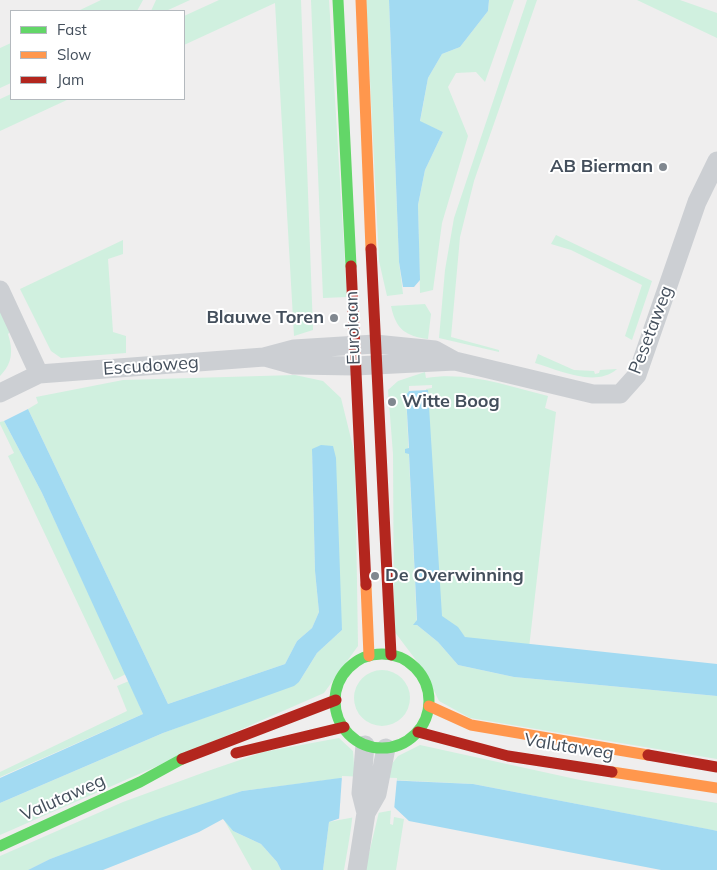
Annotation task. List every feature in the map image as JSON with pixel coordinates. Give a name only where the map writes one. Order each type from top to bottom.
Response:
[{"type":"main road","name":"Eurolaan","points":[[338,0],[369,656]]},
{"type":"main road","name":"Eurolaan","points":[[361,0],[375,344],[391,655]]},
{"type":"main road","points":[[391,655],[404,659],[416,668],[424,679],[429,692],[429,706],[425,720],[418,732],[403,743],[386,748],[365,745],[353,738],[344,727],[337,713],[337,688],[349,668],[369,656],[391,655]]},
{"type":"main road","name":"Valutaweg","points":[[0,846],[140,782],[162,768],[190,755],[336,700]]},
{"type":"main road","name":"Valutaweg","points":[[429,706],[471,725],[717,767]]},
{"type":"main road","points":[[227,756],[295,737],[344,727]]},
{"type":"main road","name":"Valutaweg","points":[[418,732],[508,756],[717,788]]},
{"type":"main road","name":"Valutaweg","points":[[140,782],[168,778],[184,772]]},
{"type":"street","name":"Pesetaweg","points":[[354,345],[375,344],[435,350],[455,361],[593,394],[620,394],[637,375],[696,205],[717,161]]},
{"type":"street","points":[[0,290],[38,374],[0,393]]},
{"type":"street","name":"Escudoweg","points":[[38,374],[264,357],[294,349],[354,345]]},
{"type":"street","name":"Escudoweg","points":[[264,357],[294,365],[355,366]]},
{"type":"street","name":"Pesetaweg","points":[[355,366],[455,361]]},
{"type":"street","points":[[357,870],[366,817],[377,794],[365,745]]},
{"type":"street","points":[[372,772],[386,748]]},
{"type":"green space","points":[[101,0],[143,0],[138,10],[80,10]]},
{"type":"green space","points":[[156,0],[190,0],[168,10],[151,10]]},
{"type":"green space","points":[[219,0],[301,0],[313,330],[294,336],[275,3],[185,45],[185,16]]},
{"type":"green space","points":[[311,0],[329,0],[347,297],[323,298]]},
{"type":"green space","points":[[366,0],[389,0],[399,262],[403,294],[387,296],[379,261]]},
{"type":"green space","points":[[489,0],[514,0],[485,82],[476,72],[456,73],[448,87],[468,136],[442,223],[433,290],[420,293],[418,205],[425,170],[443,132],[420,122],[428,78],[442,54],[460,47],[488,11]]},
{"type":"green space","points":[[527,0],[537,0],[474,181],[460,237],[451,337],[499,350],[499,352],[439,338],[445,270],[454,218]]},
{"type":"green space","points":[[637,0],[680,0],[717,13],[717,38]]},
{"type":"green space","points":[[10,43],[10,83],[0,88],[0,48]]},
{"type":"green space","points":[[10,94],[10,100],[67,100],[0,131],[0,99]]},
{"type":"green space","points":[[556,235],[652,281],[632,340],[625,336],[642,285],[571,250],[551,244]]},
{"type":"green space","points":[[123,240],[123,254],[108,259],[113,332],[126,336],[126,353],[61,358],[51,351],[20,289]]},
{"type":"green space","points":[[0,304],[12,330],[8,334],[11,345],[10,361],[0,376]]},
{"type":"green space","points":[[425,304],[431,314],[428,339],[408,334],[403,330],[396,321],[391,306]]},
{"type":"green space","points":[[538,354],[574,370],[594,371],[595,374],[599,373],[600,370],[617,369],[598,377],[577,376],[535,363]]},
{"type":"green space","points":[[425,372],[426,378],[457,376],[473,378],[548,396],[545,408],[556,412],[529,648],[469,640],[438,616],[426,389],[432,388],[432,385],[409,386],[409,391],[406,395],[417,625],[438,642],[458,665],[514,677],[717,696],[717,759],[470,718],[439,701],[425,672],[394,631],[393,454],[388,390],[398,381]]},
{"type":"green space","points":[[295,375],[323,381],[341,398],[355,455],[358,646],[324,693],[0,835],[0,803],[163,733],[299,682],[317,653],[342,630],[312,450],[315,571],[319,612],[312,628],[297,641],[285,664],[168,704],[28,409],[38,403],[36,397],[123,380]]},
{"type":"green space","points":[[4,421],[42,493],[126,674],[114,680],[8,456],[14,453],[0,424],[0,422]]},
{"type":"green space","points":[[377,670],[387,670],[402,678],[408,687],[410,698],[408,709],[402,718],[387,726],[377,726],[366,721],[359,714],[354,703],[354,693],[359,682],[366,675]]},
{"type":"green space","points":[[129,681],[143,714],[0,777],[0,772],[127,711],[117,686]]},
{"type":"green space","points":[[339,738],[353,751],[354,767],[353,811],[344,870],[323,870],[329,822],[339,820],[343,778],[242,791],[50,859],[28,870],[0,870],[0,856],[123,802],[263,752]]},
{"type":"green space","points":[[420,745],[580,780],[717,803],[717,831],[473,784],[393,780],[390,824],[393,825],[394,817],[404,819],[396,870],[365,870],[390,766],[398,756]]},
{"type":"green space","points":[[223,818],[233,831],[261,844],[277,862],[281,870],[252,870]]},
{"type":"water","points":[[389,0],[489,0],[488,11],[460,47],[442,54],[428,78],[420,121],[443,132],[425,170],[418,205],[420,280],[414,287],[403,287],[399,262]]},
{"type":"water","points":[[428,390],[442,616],[458,627],[465,637],[717,664],[717,696],[514,677],[458,665],[438,642],[417,625],[413,625],[417,620],[409,454],[405,453],[405,449],[409,448],[406,395],[409,391]]},
{"type":"water","points":[[28,409],[168,704],[285,664],[297,641],[312,628],[319,612],[315,571],[312,449],[321,445],[333,446],[336,458],[342,630],[317,653],[299,682],[294,686],[163,733],[0,803],[0,778],[143,714],[42,493],[4,421]]},
{"type":"water","points":[[340,778],[473,784],[713,830],[717,831],[717,870],[661,870],[409,821],[394,807],[355,813],[329,822],[323,870],[281,870],[277,862],[261,844],[233,831],[223,819],[199,832],[103,870],[28,870],[50,859],[160,818],[242,791]]},
{"type":"pier","points":[[342,776],[397,778],[394,810],[339,820]]},
{"type":"traffic: fast","points":[[338,0],[351,266]]},
{"type":"traffic: fast","points":[[382,654],[400,658],[415,668],[425,683],[429,701],[425,719],[415,734],[400,744],[382,748],[364,744],[349,734],[339,719],[335,701],[339,683],[349,668],[364,658],[382,654]]},
{"type":"traffic: fast","points":[[0,846],[140,782],[182,759]]},
{"type":"traffic: slow","points":[[361,0],[371,249]]},
{"type":"traffic: slow","points":[[366,585],[369,656]]},
{"type":"traffic: slow","points":[[429,706],[471,725],[648,755]]},
{"type":"traffic: slow","points":[[612,772],[717,788]]},
{"type":"traffic: jam","points":[[371,249],[391,655]]},
{"type":"traffic: jam","points":[[351,266],[366,585]]},
{"type":"traffic: jam","points":[[182,759],[336,700]]},
{"type":"traffic: jam","points":[[236,753],[344,727]]},
{"type":"traffic: jam","points":[[418,732],[508,756],[612,772]]},
{"type":"traffic: jam","points":[[648,755],[717,767]]},
{"type":"place","name":"AB Bierman","points":[[663,167]]},
{"type":"place","name":"Blauwe Toren","points":[[334,318]]},
{"type":"place","name":"Witte Boog","points":[[392,402]]},
{"type":"place","name":"De Overwinning","points":[[375,576]]}]
